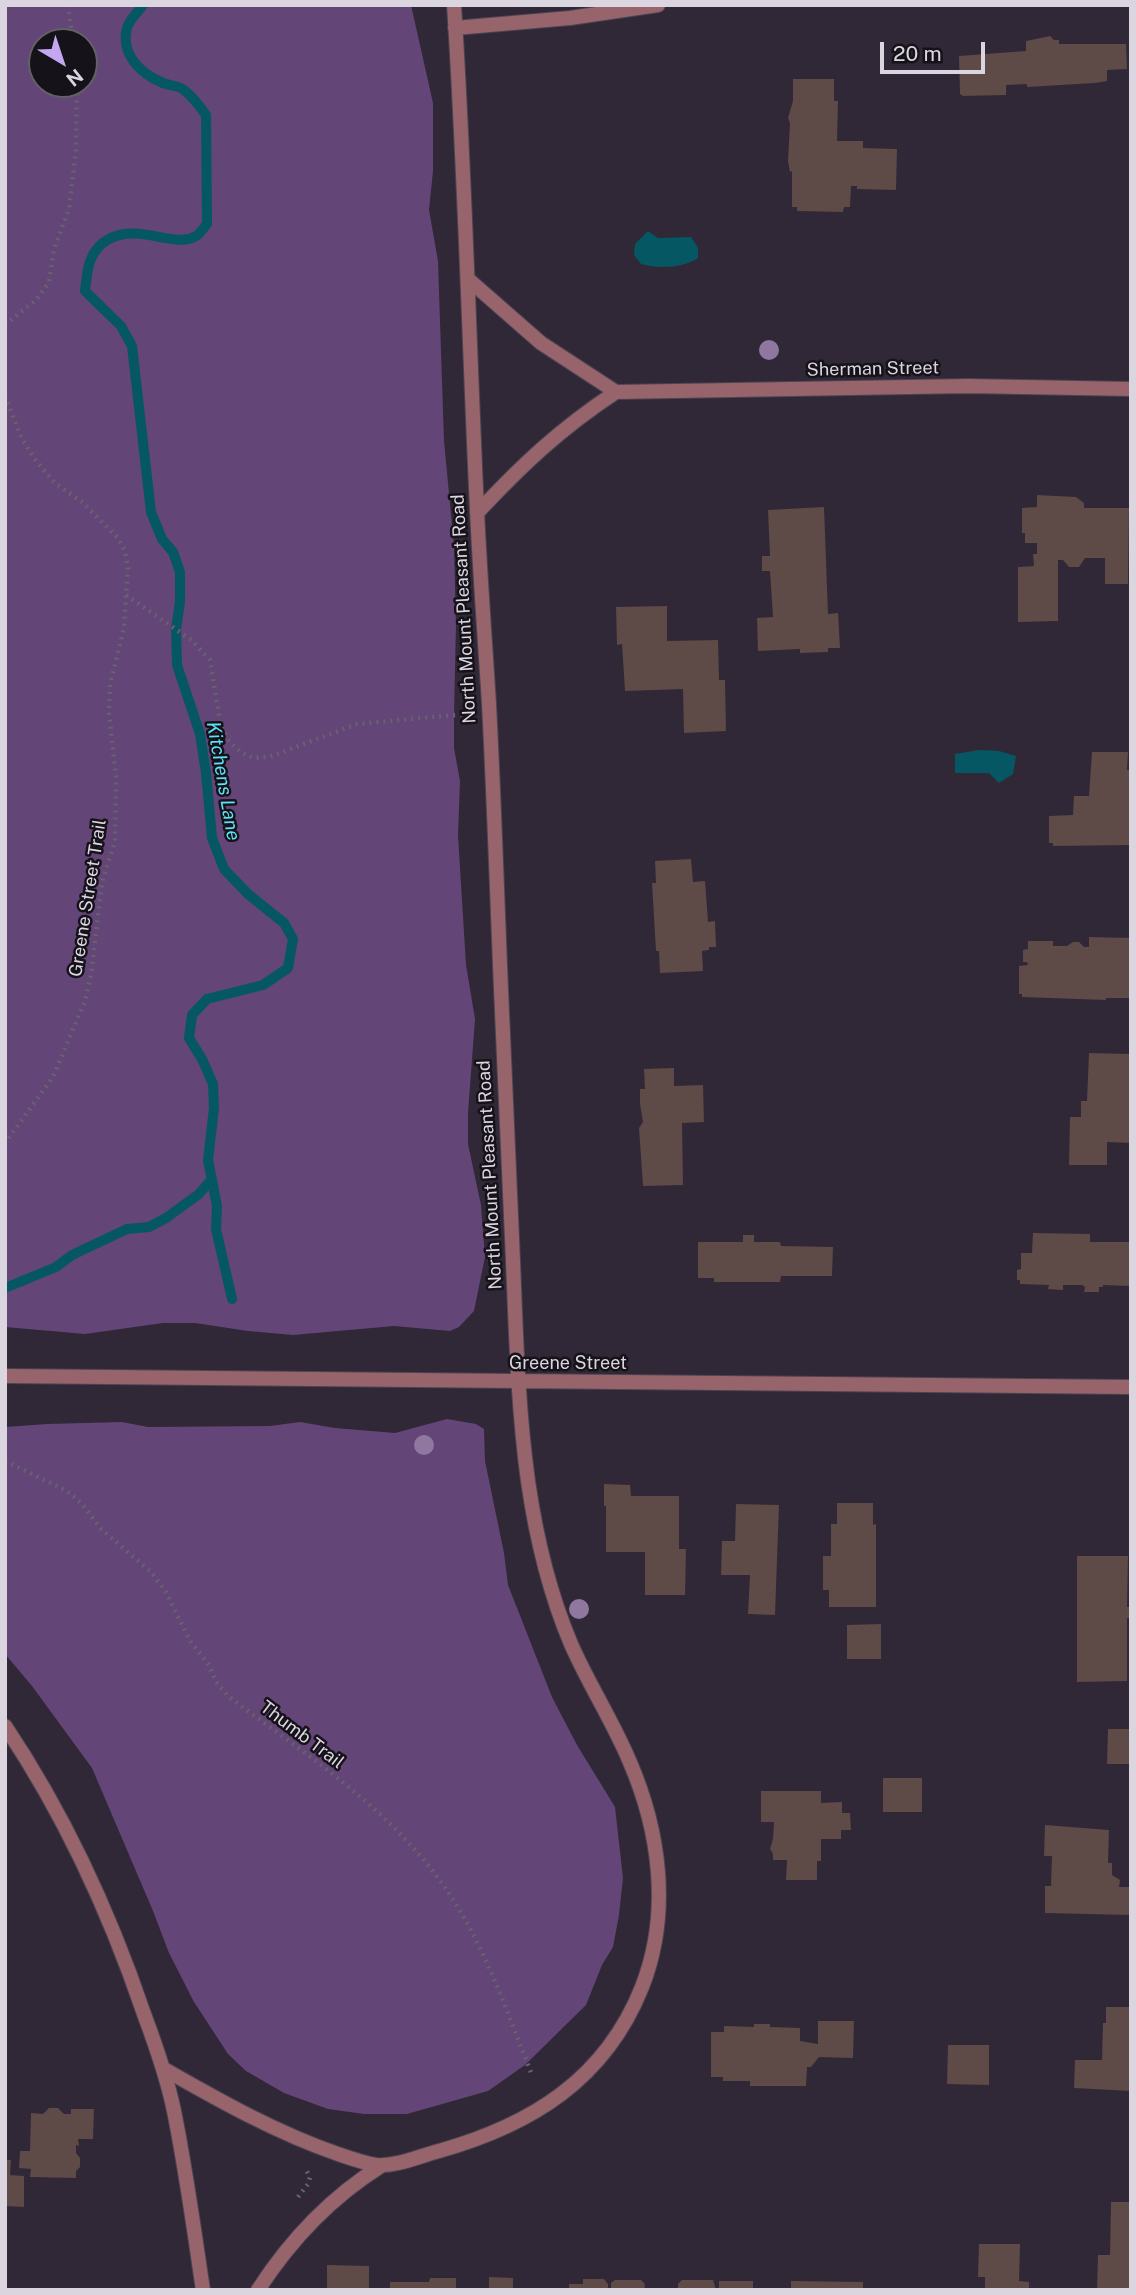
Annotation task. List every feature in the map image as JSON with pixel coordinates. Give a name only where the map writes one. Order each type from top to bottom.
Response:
[{"type":"street","name":"North Mount Pleasant Road","points":[[258,2290],[286,2250],[310,2223],[355,2182],[381,2166],[499,2131],[532,2116],[566,2091],[609,2045],[631,2011],[642,1986],[656,1933],[659,1877],[650,1820],[629,1760],[572,1645],[547,1577],[527,1471],[519,1381],[454,5]]},
{"type":"street","points":[[455,29],[570,18],[658,5]]},
{"type":"street","points":[[469,280],[541,343],[616,392],[575,419],[547,443],[477,513]]},
{"type":"street","name":"Sherman Street","points":[[616,392],[968,386],[1131,389]]},
{"type":"street","name":"Greene Street","points":[[5,1376],[1131,1387]]},
{"type":"street","points":[[5,1726],[40,1784],[87,1874],[125,1960],[164,2069],[176,2121],[203,2290]]},
{"type":"street","points":[[164,2069],[285,2133],[327,2150],[381,2166]]},
{"type":"path","points":[[68,5],[71,28]]},
{"type":"path","points":[[5,326],[37,299],[49,282],[54,249],[69,209],[76,150],[77,98]]},
{"type":"path","name":"Greene Street Trail","points":[[5,396],[34,458],[55,483],[82,502],[118,538],[125,551],[128,568],[124,628],[110,684],[109,713],[116,777],[115,841],[102,882],[91,975],[85,1001],[53,1077],[5,1143]]},
{"type":"path","points":[[125,594],[190,639],[210,660],[221,727],[229,741],[242,753],[253,758],[269,757],[357,724],[489,712]]},
{"type":"path","name":"Thumb Trail","points":[[5,1461],[67,1491],[82,1504],[101,1529],[151,1572],[166,1592],[190,1641],[229,1697],[358,1794],[416,1850],[443,1884],[466,1922],[491,1973],[532,2075]]},
{"type":"path","points":[[292,2206],[310,2177],[301,2165]]},
{"type":"shaded area","points":[[5,5],[411,5],[433,103],[433,171],[429,210],[438,261],[444,441],[454,546],[454,748],[460,781],[458,835],[466,965],[475,1019],[468,1144],[481,1205],[485,1257],[474,1311],[459,1327],[450,1331],[394,1326],[293,1335],[195,1323],[163,1323],[85,1334],[5,1327]]},
{"type":"shaded area","points":[[447,1419],[476,1424],[484,1429],[485,1461],[508,1585],[552,1697],[577,1745],[615,1807],[623,1878],[619,1915],[613,1947],[602,1965],[586,2005],[525,2065],[488,2091],[407,2114],[364,2114],[328,2109],[284,2093],[246,2071],[228,2054],[194,2002],[169,1953],[92,1768],[5,1654],[5,1427],[122,1422],[148,1427],[270,1426],[300,1422],[395,1433]]},
{"type":"water","points":[[648,231],[658,238],[691,237],[698,248],[698,258],[670,267],[641,264],[634,255],[635,244]]},
{"type":"water","points":[[979,750],[999,751],[1016,756],[1013,774],[999,783],[989,773],[955,773],[955,754]]},
{"type":"building","points":[[1050,36],[1059,40],[1059,44],[1126,44],[1127,69],[1107,70],[1107,81],[1095,83],[1027,87],[1027,84],[1006,85],[1006,95],[960,94],[959,56],[1026,51],[1026,41]]},
{"type":"building","points":[[793,79],[834,79],[834,101],[838,101],[837,141],[863,141],[863,148],[897,149],[896,190],[857,189],[857,186],[851,186],[850,207],[844,207],[843,212],[797,211],[797,207],[792,207],[788,118],[793,101]]},
{"type":"building","points":[[1037,495],[1076,497],[1084,503],[1084,508],[1129,508],[1128,584],[1105,584],[1105,558],[1085,558],[1079,567],[1069,567],[1063,560],[1058,560],[1058,621],[1018,622],[1018,567],[1034,566],[1033,554],[1037,554],[1037,543],[1025,543],[1025,533],[1022,533],[1022,508],[1037,507]]},
{"type":"building","points":[[824,507],[828,614],[838,613],[840,648],[828,648],[828,652],[800,653],[800,649],[758,651],[757,618],[773,617],[770,571],[762,571],[762,556],[770,556],[768,510]]},
{"type":"building","points":[[667,606],[667,641],[718,640],[719,680],[725,680],[726,731],[684,733],[683,689],[625,691],[622,644],[617,645],[616,607]]},
{"type":"building","points":[[1092,752],[1128,752],[1127,770],[1131,770],[1131,845],[1053,846],[1053,843],[1049,843],[1049,816],[1073,815],[1074,796],[1089,796]]},
{"type":"building","points":[[691,859],[693,882],[705,881],[708,922],[715,921],[716,947],[702,951],[703,971],[660,973],[652,883],[656,883],[655,861]]},
{"type":"building","points":[[1089,937],[1131,938],[1131,998],[1106,1000],[1022,997],[1022,994],[1019,994],[1019,966],[1028,965],[1023,962],[1023,950],[1028,949],[1028,941],[1053,941],[1053,946],[1067,946],[1079,942],[1084,947],[1089,947]]},
{"type":"building","points":[[1089,1053],[1131,1054],[1131,1143],[1107,1142],[1107,1165],[1069,1165],[1070,1117],[1081,1117],[1081,1101],[1087,1101]]},
{"type":"building","points":[[674,1068],[674,1086],[703,1085],[704,1122],[682,1123],[683,1185],[643,1186],[639,1128],[643,1122],[640,1089],[645,1089],[644,1069]]},
{"type":"building","points":[[1033,1233],[1090,1234],[1090,1242],[1131,1242],[1131,1286],[1103,1285],[1099,1287],[1099,1292],[1084,1292],[1085,1287],[1082,1285],[1063,1285],[1063,1290],[1048,1289],[1049,1285],[1020,1284],[1017,1270],[1021,1269],[1021,1253],[1032,1253]]},
{"type":"building","points":[[743,1235],[754,1235],[754,1242],[780,1242],[781,1246],[833,1247],[832,1276],[781,1276],[780,1282],[714,1282],[714,1278],[698,1278],[698,1242],[743,1242]]},
{"type":"building","points":[[604,1484],[630,1485],[631,1496],[679,1496],[679,1549],[686,1549],[685,1595],[645,1595],[645,1552],[606,1552]]},
{"type":"building","points":[[837,1503],[873,1503],[873,1525],[876,1524],[876,1607],[829,1607],[829,1590],[823,1590],[823,1556],[831,1556],[831,1524],[837,1524]]},
{"type":"building","points":[[736,1504],[779,1505],[775,1615],[748,1614],[750,1575],[721,1575],[722,1541],[735,1541]]},
{"type":"building","points":[[1077,1556],[1128,1556],[1127,1607],[1131,1607],[1131,1618],[1127,1618],[1127,1681],[1077,1682]]},
{"type":"building","points":[[881,1624],[881,1659],[847,1659],[847,1625]]},
{"type":"building","points":[[1108,1729],[1131,1729],[1131,1764],[1107,1764]]},
{"type":"building","points":[[883,1778],[922,1778],[922,1812],[883,1812]]},
{"type":"building","points":[[761,1791],[821,1791],[821,1803],[842,1802],[842,1813],[850,1813],[851,1830],[841,1830],[841,1839],[821,1839],[821,1861],[817,1861],[817,1880],[786,1880],[787,1860],[773,1860],[770,1849],[774,1822],[761,1822]]},
{"type":"building","points":[[1045,1825],[1109,1830],[1108,1863],[1112,1863],[1112,1875],[1120,1880],[1119,1887],[1131,1887],[1131,1915],[1045,1913],[1045,1886],[1051,1886],[1052,1856],[1044,1856]]},
{"type":"building","points":[[1106,2007],[1131,2007],[1131,2091],[1074,2088],[1075,2060],[1102,2060]]},
{"type":"building","points":[[818,2021],[854,2021],[853,2058],[819,2057],[811,2067],[807,2067],[806,2086],[750,2086],[750,2081],[723,2081],[723,2077],[711,2077],[711,2032],[724,2032],[724,2026],[754,2027],[754,2024],[770,2024],[770,2027],[800,2028],[800,2041],[818,2044]]},
{"type":"building","points":[[948,2045],[989,2045],[989,2085],[947,2084]]},
{"type":"building","points":[[49,2108],[58,2108],[64,2114],[71,2114],[71,2109],[94,2109],[93,2139],[78,2139],[79,2146],[76,2145],[80,2167],[76,2171],[76,2178],[30,2177],[31,2169],[19,2168],[20,2151],[30,2151],[31,2113],[43,2114]]},
{"type":"building","points":[[5,2160],[11,2160],[10,2175],[24,2176],[24,2207],[5,2206]]},
{"type":"building","points":[[1111,2202],[1131,2202],[1131,2290],[1097,2290],[1098,2255],[1110,2255]]},
{"type":"building","points":[[979,2244],[1020,2244],[1019,2281],[1029,2282],[1029,2290],[985,2290],[985,2277],[978,2277]]},
{"type":"building","points":[[327,2265],[369,2266],[369,2290],[327,2290]]},
{"type":"building","points":[[489,2277],[513,2278],[513,2290],[489,2290]]},
{"type":"building","points":[[430,2278],[456,2278],[456,2290],[390,2290],[390,2282],[429,2282]]},
{"type":"building","points":[[583,2279],[604,2279],[608,2290],[569,2290],[569,2284],[583,2284]]},
{"type":"building","points":[[615,2280],[641,2280],[645,2284],[644,2290],[611,2290],[611,2283]]},
{"type":"building","points":[[682,2280],[713,2280],[716,2290],[678,2290],[678,2284]]},
{"type":"building","points":[[719,2281],[753,2281],[753,2290],[719,2290]]},
{"type":"building","points":[[791,2281],[863,2282],[863,2290],[791,2290]]},
{"type":"waterway","name":"Kitchens Lane","points":[[143,5],[127,28],[127,46],[134,62],[163,83],[184,90],[206,115],[207,224],[197,235],[187,239],[144,234],[120,235],[109,239],[93,254],[85,291],[121,326],[132,346],[151,512],[162,539],[173,552],[180,572],[180,602],[176,629],[177,665],[200,734],[212,838],[224,869],[248,894],[284,923],[293,939],[288,968],[263,985],[207,999],[192,1015],[189,1038],[213,1084],[214,1108],[208,1160],[217,1206],[216,1229],[232,1299]]},
{"type":"waterway","points":[[5,1288],[56,1267],[72,1255],[127,1229],[149,1227],[199,1194],[212,1179]]}]
